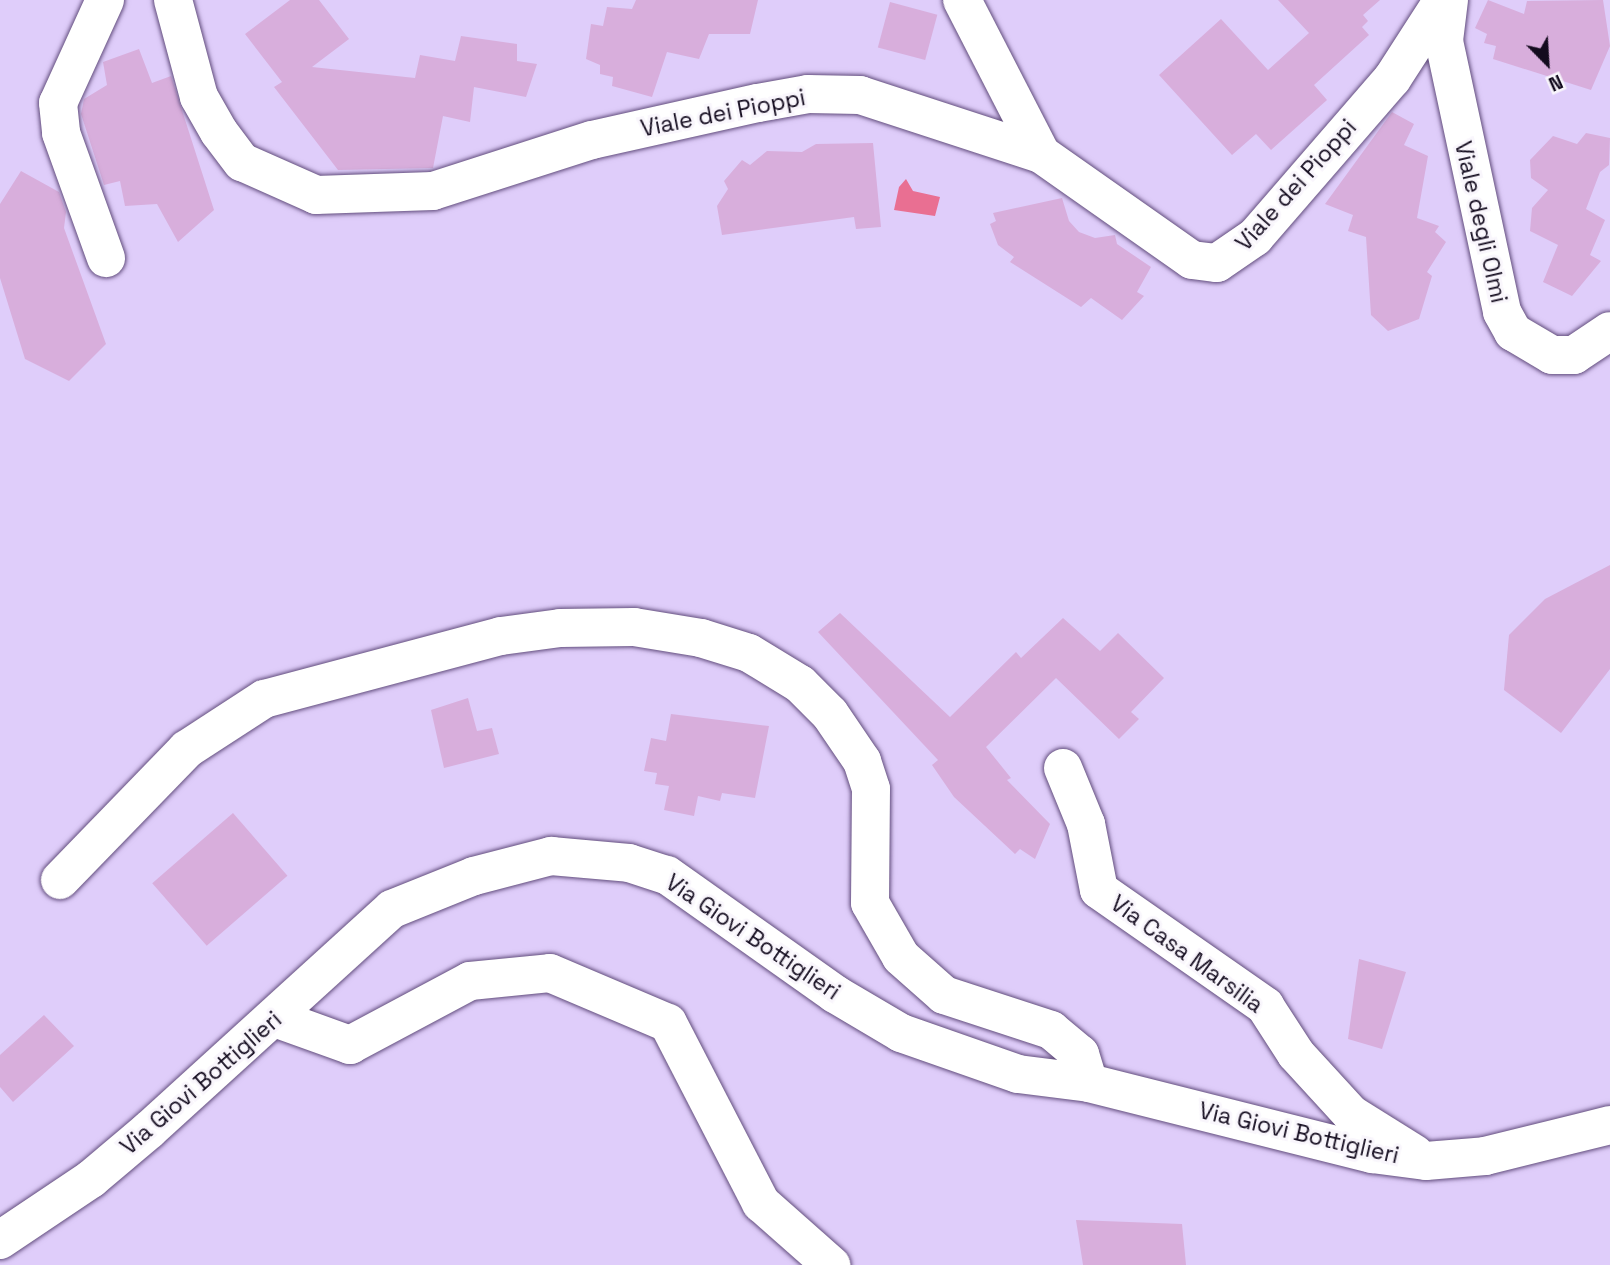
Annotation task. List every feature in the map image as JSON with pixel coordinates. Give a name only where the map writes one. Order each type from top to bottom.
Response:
[{"type":"street","points":[[105,0],[58,103],[61,133],[106,258]]},
{"type":"street","name":"Viale dei Pioppi","points":[[173,0],[199,97],[219,132],[242,162],[316,195],[433,191],[592,141],[808,94],[860,95],[1041,155],[1192,260],[1217,263],[1255,237],[1392,79],[1443,0]]},
{"type":"street","points":[[962,0],[1041,155]]},
{"type":"street","name":"Viale degli Olmi","points":[[1449,0],[1444,41],[1502,312],[1513,332],[1552,355],[1574,355],[1610,331]]},
{"type":"street","points":[[60,880],[187,749],[264,699],[501,636],[548,629],[634,627],[701,638],[749,653],[800,684],[830,714],[862,761],[871,789],[870,903],[901,957],[944,995],[1051,1030],[1080,1054],[1089,1083]]},
{"type":"street","name":"Via Casa Marsilia","points":[[1063,768],[1086,824],[1099,890],[1265,1006],[1296,1054],[1351,1114],[1426,1161]]},
{"type":"street","name":"Via Giovi Bottiglieri","points":[[0,1240],[91,1179],[275,1018],[392,909],[511,864],[551,856],[590,857],[667,875],[835,994],[901,1033],[1018,1074],[1089,1083],[1372,1154],[1426,1161],[1485,1156],[1610,1125]]},
{"type":"street","points":[[275,1018],[350,1045],[470,981],[550,973],[668,1023],[761,1203],[831,1265]]},
{"type":"shaded area","points":[[906,179],[913,191],[940,197],[935,216],[894,210],[899,187]]},
{"type":"building","points":[[290,0],[319,0],[349,39],[312,67],[415,78],[420,55],[455,61],[461,36],[517,44],[517,61],[537,64],[526,97],[474,87],[470,122],[443,116],[433,168],[338,170],[274,87],[282,82],[245,34]]},
{"type":"building","points":[[636,0],[758,0],[750,34],[709,34],[699,59],[667,52],[652,97],[612,86],[613,77],[600,74],[600,65],[586,59],[591,24],[603,26],[607,7],[632,9]]},
{"type":"building","points":[[1278,0],[1380,0],[1363,15],[1368,21],[1362,27],[1369,35],[1314,85],[1327,100],[1271,150],[1256,134],[1232,155],[1159,75],[1221,19],[1268,70],[1309,33]]},
{"type":"building","points":[[1488,0],[1524,14],[1527,1],[1603,0],[1610,46],[1591,90],[1493,59],[1496,46],[1484,43],[1487,34],[1475,28]]},
{"type":"building","points":[[890,2],[937,15],[925,60],[878,47]]},
{"type":"building","points":[[139,49],[152,83],[171,76],[214,210],[178,242],[157,204],[125,206],[120,181],[104,185],[81,114],[84,99],[107,85],[103,62]]},
{"type":"building","points":[[1392,112],[1414,124],[1404,145],[1428,156],[1417,218],[1439,226],[1435,232],[1446,242],[1427,272],[1432,276],[1419,319],[1388,331],[1371,315],[1366,237],[1348,231],[1353,215],[1325,204]]},
{"type":"building","points":[[1586,133],[1610,138],[1609,165],[1600,172],[1586,209],[1605,220],[1590,255],[1601,261],[1572,296],[1543,282],[1558,245],[1530,231],[1532,208],[1548,190],[1531,178],[1530,160],[1553,136],[1577,144]]},
{"type":"building","points":[[873,143],[881,227],[856,229],[854,217],[722,235],[717,206],[728,189],[724,181],[742,160],[750,165],[767,151],[802,152],[816,144]]},
{"type":"building","points":[[21,171],[59,192],[66,212],[64,228],[106,344],[69,381],[25,359],[0,278],[0,204]]},
{"type":"building","points":[[1062,198],[1069,221],[1079,232],[1095,238],[1115,235],[1117,244],[1151,267],[1137,292],[1144,296],[1122,320],[1091,298],[1081,307],[1010,262],[1014,257],[998,245],[990,224],[996,221],[993,213]]},
{"type":"building","points":[[1610,565],[1610,669],[1561,733],[1504,690],[1509,635],[1545,599]]},
{"type":"building","points":[[840,613],[950,717],[1016,652],[1021,658],[1063,618],[1100,651],[1118,633],[1164,678],[1131,712],[1139,719],[1119,739],[1056,678],[986,747],[1011,778],[1007,780],[1050,824],[1035,859],[1020,849],[1015,854],[954,797],[932,765],[938,760],[818,632]]},
{"type":"building","points":[[468,698],[477,731],[492,728],[499,754],[444,768],[431,710]]},
{"type":"building","points":[[671,714],[769,726],[755,798],[722,793],[720,801],[698,796],[694,816],[664,810],[669,786],[655,784],[657,773],[644,771],[651,738],[666,741]]},
{"type":"building","points":[[233,813],[287,876],[207,946],[152,883]]},
{"type":"building","points":[[1359,959],[1406,972],[1382,1049],[1348,1039]]},
{"type":"building","points":[[44,1015],[74,1046],[13,1102],[0,1087],[0,1055]]},
{"type":"building","points":[[1076,1220],[1182,1224],[1186,1265],[1083,1265]]}]
